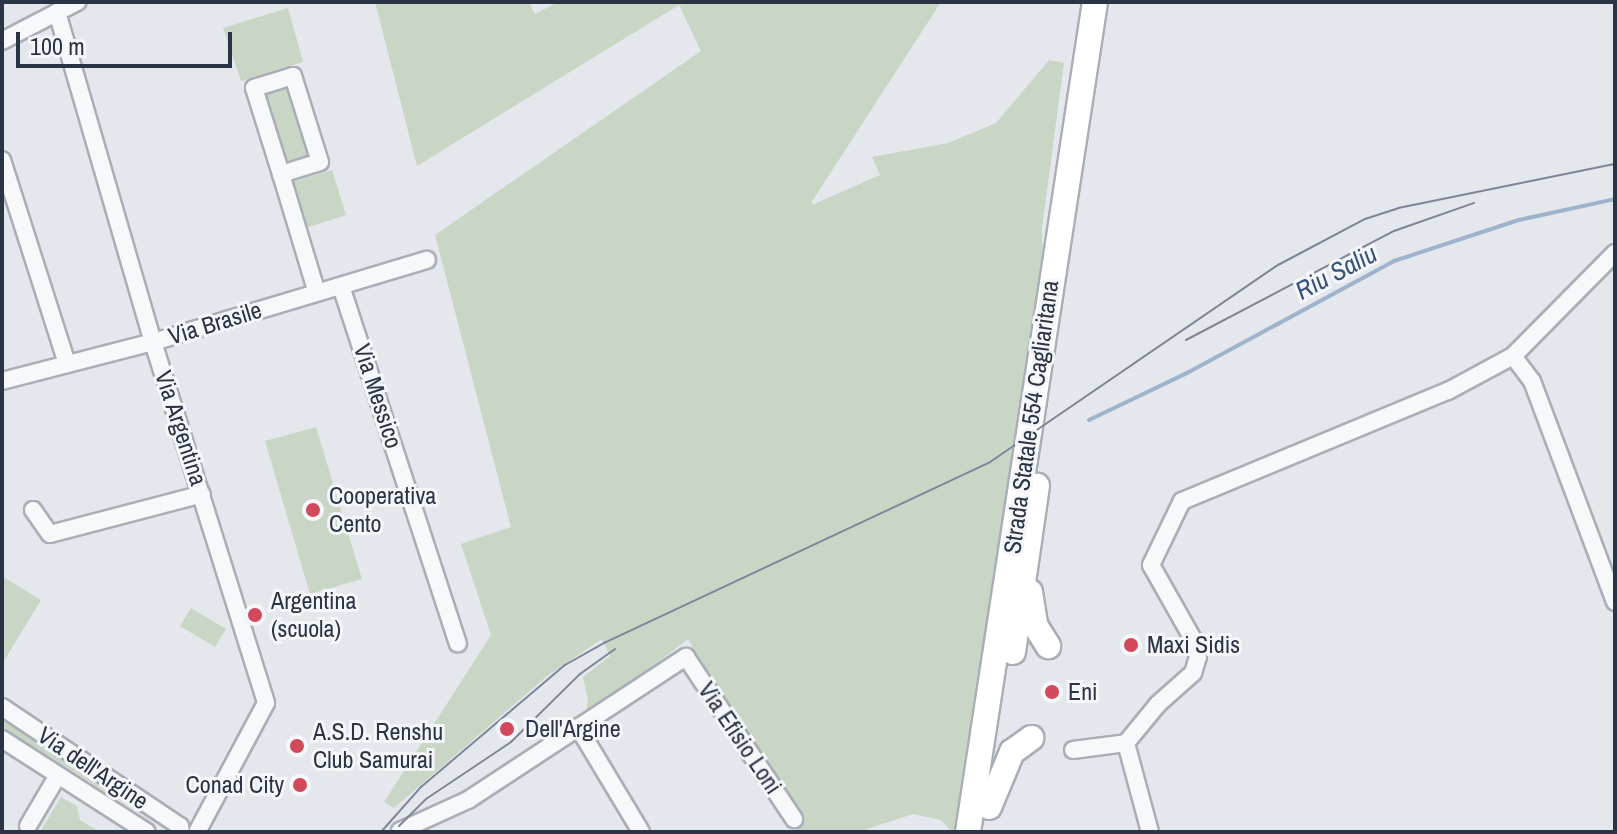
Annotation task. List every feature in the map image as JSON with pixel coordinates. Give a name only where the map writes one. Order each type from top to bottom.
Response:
[{"type":"highway","points":[[1078,110],[1066,96],[1080,2]]},
{"type":"highway","name":"Strada Statale 554 Cagliaritana","points":[[968,832],[1034,454],[1078,110],[1095,2]]},
{"type":"highway","name":"Strada Statale 554 Cagliaritana","points":[[1040,412],[1111,2]]},
{"type":"highway","name":"Strada Statale 554 Cagliaritana","points":[[984,832],[1027,567],[1034,454]]},
{"type":"highway","points":[[1027,567],[1035,625],[1048,646]]},
{"type":"highway","points":[[989,807],[1012,752],[1031,738]]},
{"type":"street","points":[[4,35],[77,2]]},
{"type":"street","name":"Via Argentina","points":[[57,12],[153,342],[266,703],[197,832]]},
{"type":"street","points":[[281,174],[320,162],[293,76],[254,88],[317,293]]},
{"type":"street","points":[[2,160],[67,364]]},
{"type":"street","points":[[1073,750],[1126,743],[1158,704],[1193,673],[1198,657],[1194,641],[1151,565],[1182,501],[1448,391],[1513,356],[1615,253]]},
{"type":"street","name":"Via Brasile","points":[[2,381],[153,342],[427,260]]},
{"type":"street","name":"Via Messico","points":[[341,286],[458,643]]},
{"type":"street","points":[[1513,356],[1532,381],[1615,602]]},
{"type":"street","points":[[33,510],[50,534],[202,494]]},
{"type":"street","name":"Via Efisio Loni","points":[[578,727],[626,699],[686,657],[794,819]]},
{"type":"street","name":"Via dell'Argine","points":[[2,707],[180,826],[181,832]]},
{"type":"street","points":[[400,831],[468,800],[578,727],[641,832]]},
{"type":"street","name":"Via dell'Argine","points":[[2,739],[147,832]]},
{"type":"street","points":[[1126,743],[1150,832]]},
{"type":"street","points":[[28,826],[58,775]]},
{"type":"green space","points":[[375,2],[529,2],[535,14],[558,2],[678,2],[680,5],[687,2],[941,2],[811,203],[814,204],[880,175],[872,157],[948,143],[996,123],[1049,60],[1064,63],[1042,228],[1043,267],[959,832],[952,832],[941,820],[913,814],[858,832],[796,832],[802,819],[695,659],[697,655],[688,639],[585,715],[588,701],[583,677],[610,656],[602,639],[547,676],[394,808],[384,802],[491,635],[461,544],[511,527],[435,235],[701,51],[679,5],[417,166]]},
{"type":"green space","points":[[288,8],[303,62],[241,81],[223,28]]},
{"type":"green space","points":[[287,85],[309,160],[286,166],[264,92]]},
{"type":"green space","points":[[332,170],[346,215],[306,228],[292,182]]},
{"type":"green space","name":"Cooperativa Cento","points":[[316,427],[362,579],[310,594],[265,441]]},
{"type":"green space","points":[[2,576],[41,600],[2,664]]},
{"type":"green space","points":[[191,608],[226,629],[215,647],[180,626]]},
{"type":"green space","points":[[2,720],[175,832],[170,832],[2,727]]},
{"type":"green space","points":[[61,797],[77,806],[80,820],[100,832],[40,832]]},
{"type":"waterway","name":"Riu Saliu","points":[[1089,420],[1187,373],[1394,261],[1519,220],[1615,199]]},
{"type":"tram line","points":[[381,832],[421,787],[565,665],[604,643],[990,462],[1278,265],[1365,219],[1398,208],[1615,164]]},
{"type":"tram line","points":[[1186,340],[1394,231],[1474,203]]},
{"type":"tram line","points":[[399,826],[426,799],[511,742],[580,674],[615,649]]},
{"type":"place","name":"Cooperativa Cento","points":[[313,510]]},
{"type":"place","name":"Argentina (scuola)","points":[[255,615]]},
{"type":"place","name":"Maxi Sidis","points":[[1131,645]]},
{"type":"place","name":"Eni","points":[[1052,692]]},
{"type":"place","name":"Dell'Argine","points":[[507,729]]},
{"type":"place","name":"A.S.D. Renshu Club Samurai","points":[[297,746]]},
{"type":"place","name":"Conad City","points":[[300,785]]}]
